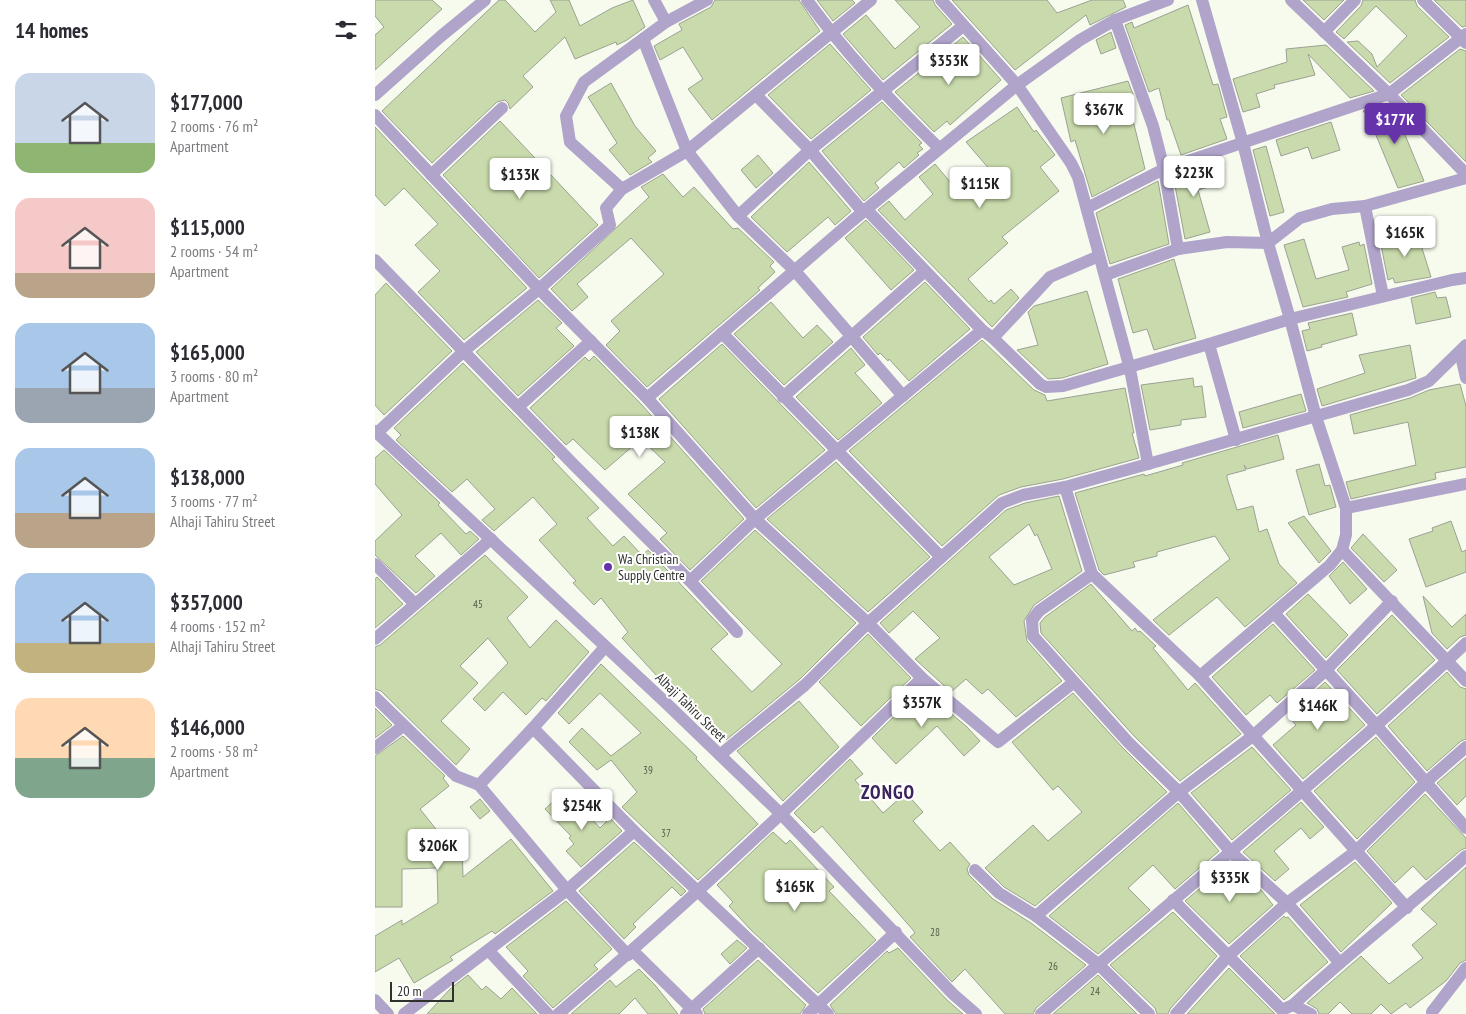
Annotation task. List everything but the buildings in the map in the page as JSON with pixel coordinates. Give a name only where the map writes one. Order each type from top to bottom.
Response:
[{"type":"street","points":[[375,96],[440,37],[485,0]]},
{"type":"street","points":[[654,0],[666,22]]},
{"type":"street","points":[[622,189],[570,142],[566,116],[584,82],[666,22],[707,0]]},
{"type":"street","points":[[807,0],[830,32],[881,92],[939,148]]},
{"type":"street","points":[[376,432],[464,351],[539,290],[610,225],[606,208],[622,189],[687,151],[871,0]]},
{"type":"street","points":[[941,0],[1017,85],[1071,163],[1082,188],[1130,368],[1148,464]]},
{"type":"street","points":[[647,398],[865,210],[1017,85],[1080,40],[1115,20],[1168,0]]},
{"type":"street","points":[[1200,676],[1330,565],[1342,550],[1346,535],[1346,508],[1316,417],[1290,319],[1267,243],[1243,144],[1202,0]]},
{"type":"street","points":[[1291,0],[1389,94],[1466,174]]},
{"type":"street","points":[[1324,32],[1355,0]]},
{"type":"street","points":[[1087,208],[1165,169],[1389,94],[1464,39],[1423,0]]},
{"type":"street","points":[[1115,20],[1153,126],[1165,169],[1178,249]]},
{"type":"street","points":[[737,216],[810,150],[963,26]]},
{"type":"street","points":[[643,39],[687,151],[737,216],[795,271],[903,396]]},
{"type":"street","points":[[756,95],[982,330],[993,338],[1040,384],[1046,387],[1063,386],[1130,368],[1290,319],[1466,278]]},
{"type":"street","points":[[431,175],[502,108]]},
{"type":"street","points":[[375,115],[539,290],[647,398],[755,519],[868,623],[922,678],[999,742],[1073,683]]},
{"type":"street","points":[[1105,275],[1178,249],[1227,242],[1267,243],[1300,218],[1332,209],[1365,206],[1466,178]]},
{"type":"street","points":[[1365,206],[1383,296]]},
{"type":"street","points":[[993,338],[1050,277],[1099,256]]},
{"type":"street","points":[[375,260],[573,465],[690,581],[737,632]]},
{"type":"street","points":[[783,397],[853,337],[925,271]]},
{"type":"street","points":[[690,581],[755,519],[982,330]]},
{"type":"street","points":[[722,334],[941,557]]},
{"type":"street","points":[[518,407],[591,341]]},
{"type":"street","points":[[1209,344],[1236,440]]},
{"type":"street","points":[[721,755],[805,685],[868,623],[1002,503],[1023,495],[1065,487],[1408,390],[1429,381],[1463,348]]},
{"type":"street","points":[[1463,348],[1466,378]]},
{"type":"street","name":"Alhaji Tahiru Street","points":[[376,432],[721,755],[896,932],[953,994],[976,1014]]},
{"type":"street","points":[[1346,508],[1466,484]]},
{"type":"street","points":[[1065,487],[1092,574],[1200,676],[1407,908]]},
{"type":"street","points":[[375,639],[491,540]]},
{"type":"street","points":[[1342,550],[1449,660],[1466,681]]},
{"type":"street","points":[[375,564],[415,604]]},
{"type":"street","points":[[1092,574],[1039,611],[1032,620],[1033,636],[1073,683],[1179,792],[1232,853],[1287,903],[1339,962]]},
{"type":"street","points":[[1036,916],[1179,792],[1254,735],[1325,670],[1392,600]]},
{"type":"street","points":[[1274,613],[1377,725],[1466,828]]},
{"type":"street","points":[[1041,1014],[1173,900],[1232,853],[1377,725],[1466,643]]},
{"type":"street","points":[[479,785],[605,647]]},
{"type":"street","points":[[558,1014],[630,953],[782,815],[922,678]]},
{"type":"street","points":[[375,697],[456,776],[479,785],[567,890],[692,1012],[759,948]]},
{"type":"street","points":[[375,748],[403,726]]},
{"type":"street","points":[[533,728],[634,830],[828,1014]]},
{"type":"street","points":[[1176,1014],[1229,955],[1287,903],[1357,851],[1426,782],[1466,748]]},
{"type":"street","points":[[404,1014],[567,890],[634,830]]},
{"type":"street","points":[[1284,1010],[1339,962],[1407,908],[1466,856]]},
{"type":"street","points":[[975,870],[999,893],[1036,916],[1098,964],[1149,1014]]},
{"type":"street","points":[[1173,900],[1284,1010],[1311,1014]]},
{"type":"street","points":[[808,1014],[896,932]]},
{"type":"street","points":[[489,951],[548,1014]]},
{"type":"street","points":[[1431,1013],[1466,968]]},
{"type":"street","points":[[375,1000],[388,1014]]},
{"type":"place","name":"Wa Christian Supply Centre","points":[[608,567]]},
{"type":"district","name":"ZONGO","points":[[888,792]]}]
